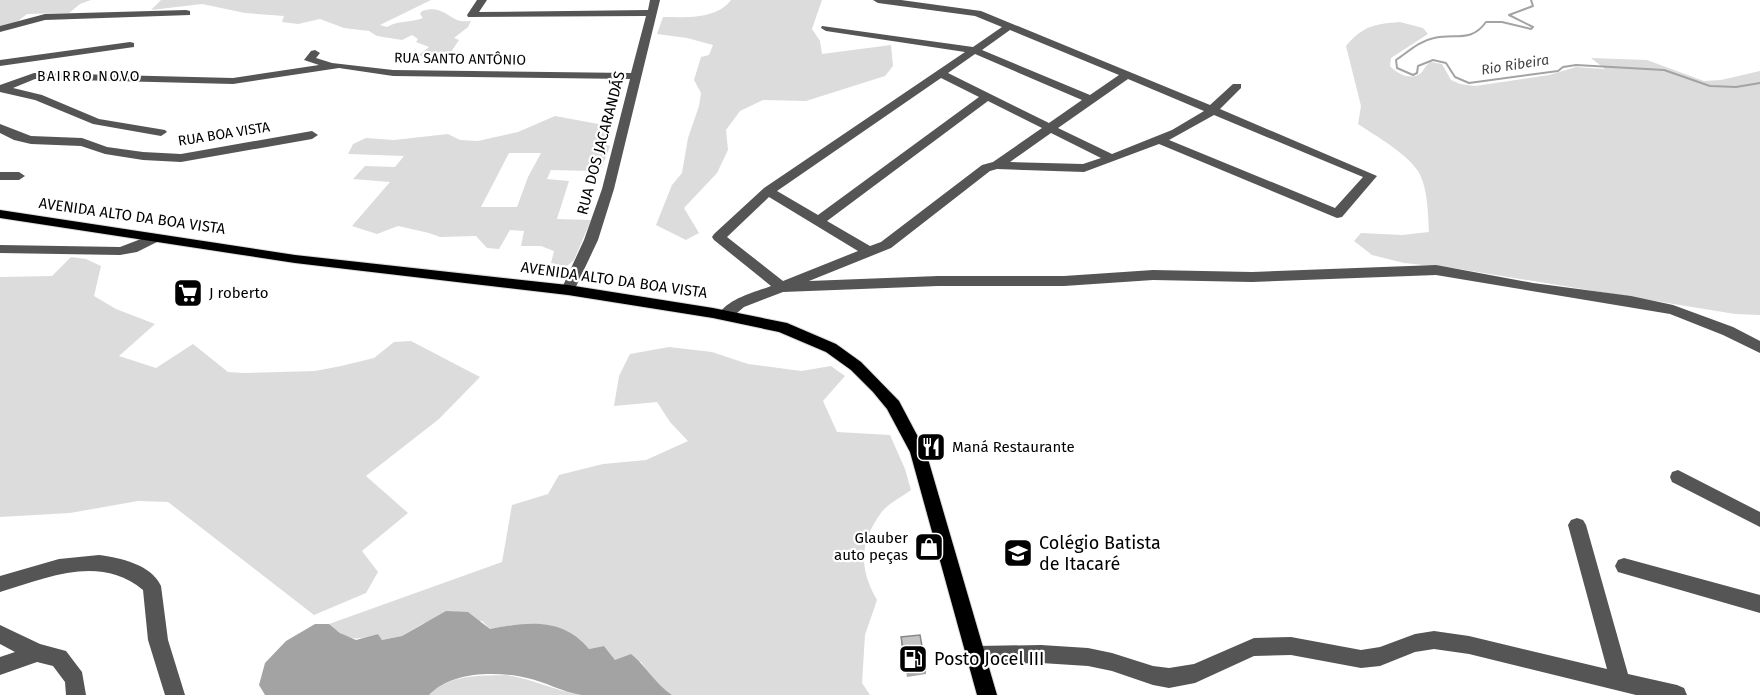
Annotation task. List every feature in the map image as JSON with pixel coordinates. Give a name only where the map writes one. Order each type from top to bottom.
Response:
[{"type":"main road","name":"AVENIDA ALTO DA BOA VISTA","points":[[0,214],[305,260],[568,290],[725,315],[782,327],[831,348],[856,366],[892,405],[918,452],[987,695]]},
{"type":"street","points":[[482,0],[472,15],[651,14]]},
{"type":"street","name":"RUA DOS JACARANDÁS","points":[[568,290],[591,240],[608,189],[655,0]]},
{"type":"street","points":[[878,0],[977,13],[1371,176],[1337,214],[1159,140]]},
{"type":"street","points":[[0,29],[45,17],[186,14]]},
{"type":"street","points":[[1010,26],[768,191],[719,237],[782,287],[938,281],[1064,281],[1153,275],[1252,277],[1436,270],[1533,288],[1631,301],[1673,310],[1728,331],[1760,348]]},
{"type":"street","points":[[826,28],[974,50],[1091,100]]},
{"type":"street","points":[[0,63],[130,45]]},
{"type":"street","points":[[315,53],[309,60],[339,65]]},
{"type":"street","name":"RUA SANTO ANTÔNIO","points":[[2,88],[34,76],[233,81],[339,65],[393,73],[636,76]]},
{"type":"street","points":[[940,73],[1112,159]]},
{"type":"street","points":[[997,165],[1128,74]]},
{"type":"street","points":[[725,315],[739,304],[869,252],[903,234],[986,168],[997,165],[1084,168],[1112,159],[1159,140],[1205,117],[1237,86]]},
{"type":"street","points":[[2,88],[38,97],[97,122],[155,132]]},
{"type":"street","points":[[819,221],[987,97]]},
{"type":"street","name":"RUA BOA VISTA","points":[[0,128],[31,141],[82,142],[114,152],[181,158],[312,135]]},
{"type":"street","points":[[0,176],[19,176]]},
{"type":"street","points":[[768,191],[869,252]]},
{"type":"street","points":[[0,249],[120,251],[132,249],[154,238]]},
{"type":"street","points":[[1678,477],[1760,520]]},
{"type":"street","points":[[1577,525],[1620,682]]},
{"type":"street","points":[[0,584],[72,565],[98,562],[113,563],[137,572],[152,586],[158,640],[175,695]]},
{"type":"street","points":[[1624,566],[1760,604]]},
{"type":"street","points":[[0,634],[37,653],[59,658],[75,679],[76,695]]},
{"type":"street","points":[[977,655],[1071,655],[1106,660],[1171,678],[1202,670],[1250,648],[1266,645],[1297,647],[1340,657],[1375,660],[1414,643],[1432,640],[1473,645],[1677,695]]},
{"type":"street","points":[[0,666],[37,653]]},
{"type":"shaded area","points":[[0,0],[91,0],[80,4],[69,13],[27,14],[18,21],[0,27]]},
{"type":"shaded area","points":[[161,0],[431,0],[380,25],[387,27],[396,23],[418,20],[423,18],[420,14],[422,11],[433,9],[459,21],[471,21],[468,27],[454,38],[459,40],[451,52],[442,52],[432,60],[419,55],[429,47],[416,42],[418,39],[412,35],[402,40],[377,36],[369,31],[344,28],[320,19],[298,24],[282,22],[284,16],[245,13],[202,4],[151,10]]},
{"type":"shaded area","points":[[731,0],[822,0],[812,29],[820,41],[822,54],[891,45],[893,66],[885,76],[806,101],[763,100],[740,111],[726,130],[728,150],[717,173],[684,208],[699,233],[686,240],[656,225],[672,185],[682,173],[688,138],[701,93],[694,80],[701,57],[709,55],[713,45],[687,38],[657,34],[663,17],[709,14],[725,6]]},
{"type":"shaded area","points":[[1400,22],[1423,28],[1428,34],[1391,58],[1390,66],[1401,74],[1413,76],[1421,73],[1431,62],[1442,64],[1451,80],[1460,84],[1475,86],[1549,75],[1576,67],[1605,69],[1591,58],[1647,60],[1704,81],[1721,80],[1760,71],[1760,315],[1735,314],[1453,268],[1404,263],[1372,255],[1354,241],[1361,233],[1402,235],[1429,232],[1426,193],[1418,171],[1398,151],[1358,124],[1361,106],[1346,46],[1358,34],[1370,27]]},
{"type":"shaded area","points":[[555,116],[609,126],[603,144],[610,146],[602,167],[592,171],[551,170],[547,179],[569,181],[557,219],[591,220],[574,260],[567,266],[551,263],[554,251],[541,246],[521,246],[524,231],[510,230],[499,249],[487,248],[476,236],[440,237],[398,226],[377,234],[352,226],[390,182],[353,179],[365,166],[395,167],[404,156],[348,154],[353,144],[366,138],[394,140],[448,134],[460,140],[478,141],[518,132]],"holes":[[[509,153],[541,153],[528,177],[517,207],[481,207]]]},
{"type":"shaded area","points":[[71,257],[86,259],[101,266],[94,296],[116,309],[155,324],[119,356],[156,368],[193,344],[228,372],[244,373],[315,371],[374,358],[394,342],[411,341],[480,377],[439,419],[366,476],[408,513],[362,551],[378,572],[366,593],[314,615],[168,502],[138,501],[70,513],[0,517],[0,277],[52,276]]},
{"type":"shaded area","points":[[669,347],[712,352],[748,364],[801,371],[831,366],[845,376],[823,401],[837,432],[890,435],[905,469],[911,490],[884,510],[874,524],[865,546],[867,578],[877,600],[865,635],[862,683],[870,695],[672,695],[658,685],[641,662],[615,660],[604,646],[589,649],[568,632],[544,625],[517,625],[490,629],[482,621],[424,623],[402,636],[382,640],[378,634],[352,638],[329,624],[502,562],[512,505],[548,494],[559,475],[603,464],[646,460],[688,441],[670,422],[657,402],[614,406],[619,376],[630,354]]},
{"type":"shaded area","points":[[446,611],[468,612],[490,629],[544,624],[568,631],[589,649],[604,646],[615,660],[631,654],[672,695],[581,695],[527,678],[502,674],[462,677],[439,687],[429,695],[265,695],[259,685],[265,663],[286,641],[315,624],[329,624],[340,633],[356,640],[378,634],[382,640],[402,636]]},
{"type":"shaded area","points":[[506,675],[581,695],[429,695],[437,688],[455,680],[475,676]]},
{"type":"building","name":"Posto Jocel III","points":[[920,635],[926,669],[907,672],[901,637]]},
{"type":"waterway","name":"Rio Ribeira","points":[[1531,0],[1533,6],[1509,15],[1533,27],[1531,29],[1502,22],[1486,22],[1480,29],[1468,35],[1434,38],[1423,42],[1396,60],[1397,68],[1413,75],[1417,73],[1418,66],[1433,60],[1446,63],[1455,77],[1469,83],[1558,71],[1563,67],[1576,65],[1664,70],[1710,86],[1736,87],[1760,83]]},
{"type":"place","name":"J roberto","points":[[188,293]]},
{"type":"place","name":"Maná Restaurante","points":[[931,447]]},
{"type":"place","name":"Glauber auto peças","points":[[929,547]]},
{"type":"place","name":"Colégio Batista de Itacaré","points":[[1018,553]]},
{"type":"place","name":"Posto Jocel III","points":[[913,659]]},
{"type":"district","name":"BAIRRO NOVO","points":[[89,76]]}]
